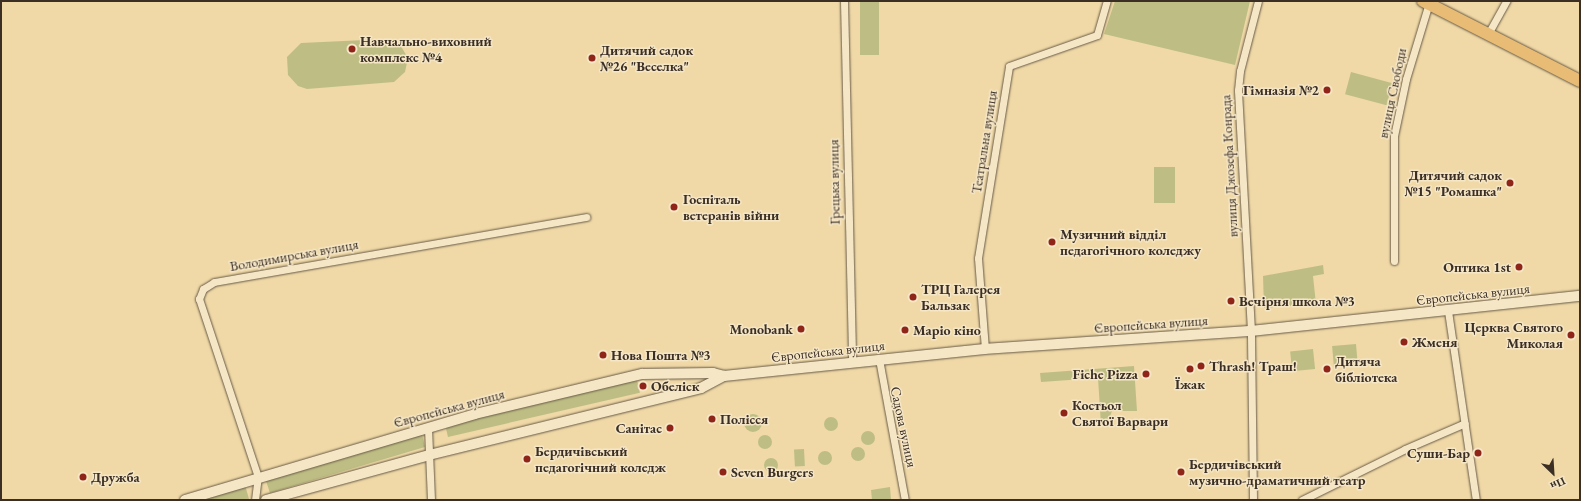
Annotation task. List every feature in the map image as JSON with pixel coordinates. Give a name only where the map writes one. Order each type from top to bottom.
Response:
[{"type":"main road","points":[[1426,2],[1580,81]]},
{"type":"street","name":"Грецька вулиця","points":[[844,1],[852,362]]},
{"type":"street","name":"Театральна вулиця","points":[[985,349],[978,258],[1009,66],[1097,35],[1107,1]]},
{"type":"street","name":"вулиця Джозефа Конрада","points":[[1253,500],[1251,331],[1238,90],[1240,71],[1258,1]]},
{"type":"street","points":[[1488,34],[1506,1]]},
{"type":"street","name":"вулиця Свободи","points":[[1394,262],[1394,136],[1406,79],[1426,2]]},
{"type":"street","name":"Володимирська вулиця","points":[[258,477],[199,299],[203,289],[214,282],[586,217]]},
{"type":"street","name":"Європейська вулиця","points":[[185,500],[258,477],[428,428],[642,374],[712,373],[724,376],[985,349],[1251,331],[1580,296]]},
{"type":"street","points":[[1448,311],[1476,500]]},
{"type":"street","name":"Садова вулиця","points":[[878,359],[905,500]]},
{"type":"street","name":"Європейська вулиця","points":[[266,500],[429,454],[701,388],[724,376]]},
{"type":"street","points":[[1302,500],[1405,448],[1465,424]]},
{"type":"street","points":[[428,428],[431,500]]},
{"type":"street","points":[[255,500],[258,477]]},
{"type":"green space","points":[[860,1],[879,1],[879,55],[860,55]]},
{"type":"green space","points":[[1115,1],[1250,1],[1235,65],[1104,34]]},
{"type":"green space","points":[[386,39],[399,43],[408,58],[405,72],[394,82],[307,89],[298,86],[288,75],[287,57],[301,43]]},
{"type":"green space","points":[[1351,72],[1393,83],[1387,105],[1345,94]]},
{"type":"green space","points":[[1154,167],[1175,167],[1175,203],[1154,203]]},
{"type":"green space","points":[[1323,265],[1324,274],[1313,276],[1316,304],[1264,308],[1263,276]]},
{"type":"green space","points":[[1356,344],[1358,365],[1334,367],[1332,346]]},
{"type":"green space","points":[[1313,349],[1315,369],[1292,371],[1290,351]]},
{"type":"green space","points":[[1134,366],[1137,411],[1112,411],[1107,425],[1101,425],[1098,378],[1041,382],[1040,373]]},
{"type":"green space","points":[[637,380],[640,393],[448,437],[445,424]]},
{"type":"green space","points":[[753,414],[759,417],[762,423],[759,429],[753,432],[747,429],[744,423],[747,417]]},
{"type":"green space","points":[[828,417],[834,417],[838,421],[838,427],[834,431],[828,431],[824,427],[824,421]]},
{"type":"green space","points":[[865,431],[871,431],[875,435],[875,441],[871,445],[865,445],[861,441],[861,435]]},
{"type":"green space","points":[[422,434],[425,447],[270,493],[265,478]]},
{"type":"green space","points":[[762,435],[768,435],[772,439],[772,445],[768,449],[762,449],[758,445],[758,439]]},
{"type":"green space","points":[[855,447],[861,447],[865,451],[865,457],[861,461],[855,461],[851,457],[851,451]]},
{"type":"green space","points":[[804,449],[805,466],[795,467],[794,450]]},
{"type":"green space","points":[[822,451],[828,451],[832,455],[832,461],[828,465],[822,465],[818,461],[818,455]]},
{"type":"green space","points":[[768,458],[774,458],[778,462],[778,468],[774,472],[768,472],[764,468],[764,462]]},
{"type":"green space","points":[[245,485],[249,499],[197,500]]},
{"type":"green space","points":[[890,487],[891,500],[872,500],[871,490]]},
{"type":"place","name":"Навчально-виховний комплекс №4","points":[[352,49]]},
{"type":"place","name":"Дитячий садок №26 \"Веселка\"","points":[[592,58]]},
{"type":"place","name":"Гімназія №2","points":[[1327,90]]},
{"type":"place","name":"Дитячий садок №15 \"Ромашка\"","points":[[1510,183]]},
{"type":"place","name":"Госпіталь ветеранів війни","points":[[674,207]]},
{"type":"place","name":"Музичний відділ педагогічного коледжу","points":[[1052,242]]},
{"type":"place","name":"Оптика 1st","points":[[1519,267]]},
{"type":"place","name":"ТРЦ Галерея Бальзак","points":[[913,297]]},
{"type":"place","name":"Вечірня школа №3","points":[[1231,301]]},
{"type":"place","name":"Monobank","points":[[801,329]]},
{"type":"place","name":"Маріо кіно","points":[[905,330]]},
{"type":"place","name":"Церква Святого Миколая","points":[[1571,335]]},
{"type":"place","name":"Жменя","points":[[1404,342]]},
{"type":"place","name":"Нова Пошта №3","points":[[603,355]]},
{"type":"place","name":"Thrash! Траш!","points":[[1201,366]]},
{"type":"place","name":"Їжак","points":[[1190,369]]},
{"type":"place","name":"Дитяча бібліотека","points":[[1327,369]]},
{"type":"place","name":"Fiche Pizza","points":[[1146,374]]},
{"type":"place","name":"Обеліск","points":[[643,386]]},
{"type":"place","name":"Костьол Святої Варвари","points":[[1064,413]]},
{"type":"place","name":"Полісся","points":[[712,419]]},
{"type":"place","name":"Санітас","points":[[670,428]]},
{"type":"place","name":"Суши-Бар","points":[[1478,453]]},
{"type":"place","name":"Бердичівський педагогічний коледж","points":[[527,459]]},
{"type":"place","name":"Seven Burgers","points":[[723,472]]},
{"type":"place","name":"Бердичівський музично-драматичний театр","points":[[1181,472]]},
{"type":"place","name":"Дружба","points":[[83,477]]}]
